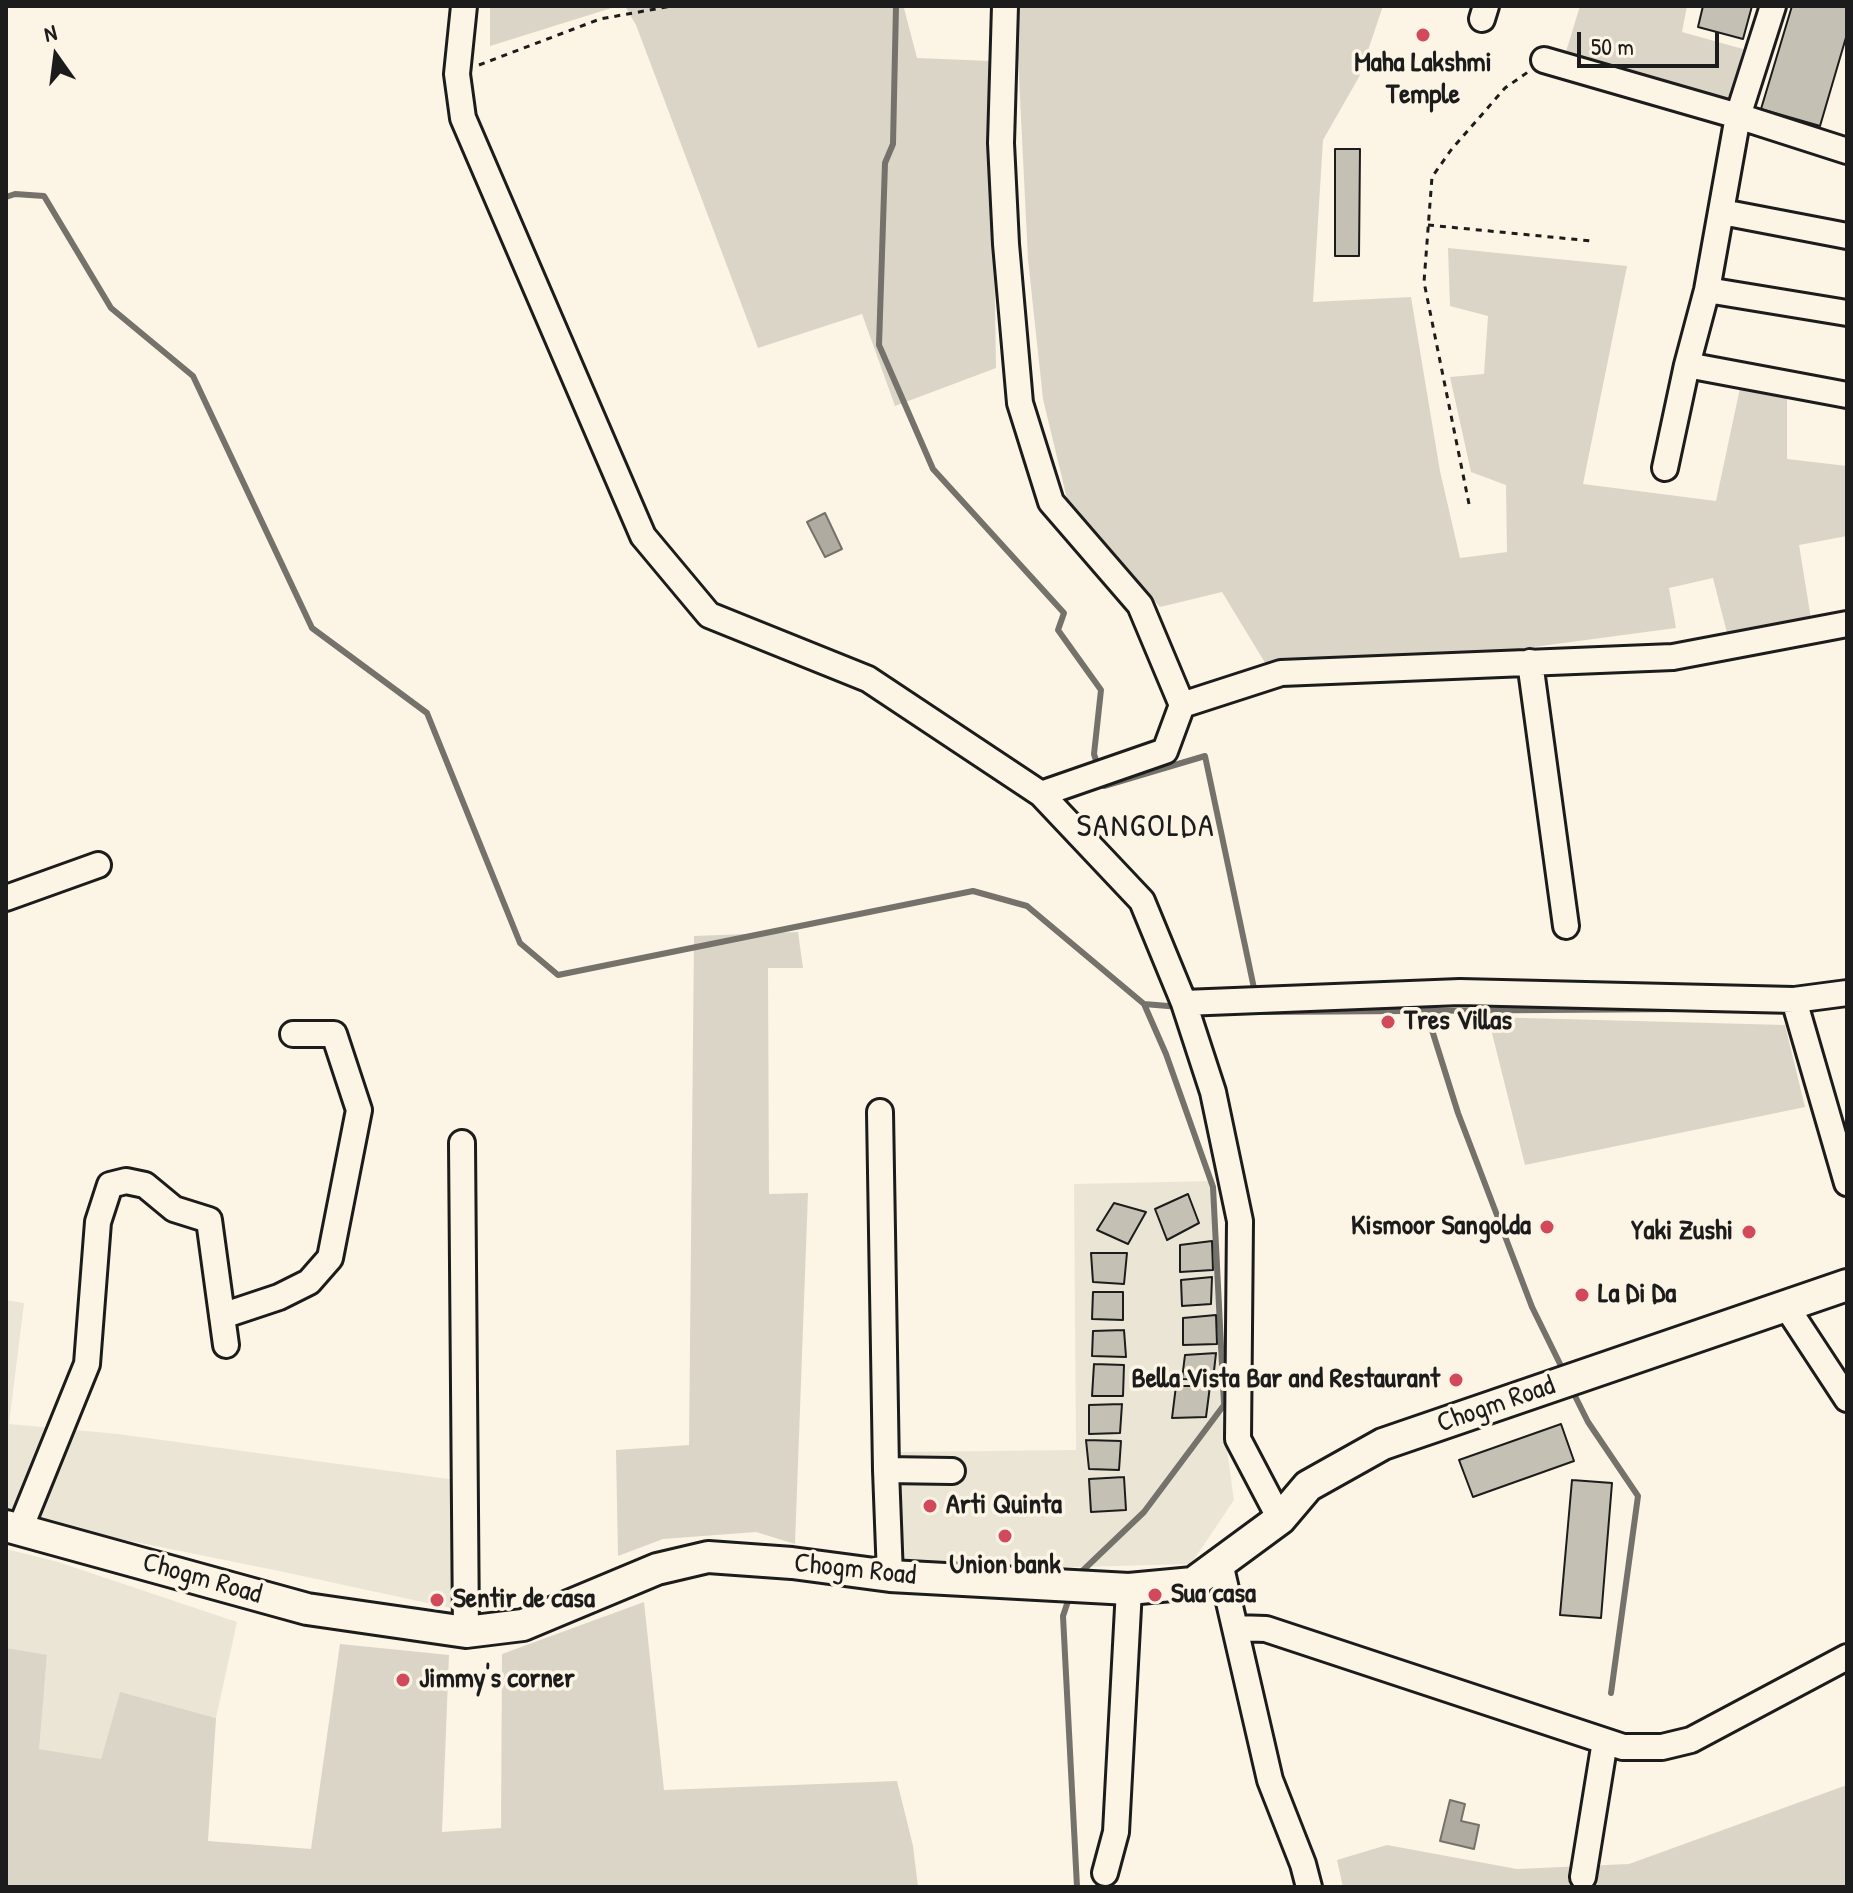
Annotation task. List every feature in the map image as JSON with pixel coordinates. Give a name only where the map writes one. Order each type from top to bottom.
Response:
[{"type":"main road","name":"Chogm Road","points":[[13,1527],[307,1609],[466,1632],[523,1625],[657,1569],[708,1557],[792,1563],[890,1576],[1129,1589],[1193,1583],[1280,1519],[1308,1486],[1383,1444],[1847,1285]]},
{"type":"street","points":[[464,6],[457,74],[463,118],[643,536],[709,615],[868,679],[1041,794],[1142,901],[1184,1003],[1213,1092],[1240,1221],[1238,1439],[1280,1519]]},
{"type":"street","points":[[1005,6],[1001,143],[1020,403],[1051,502],[1140,605],[1182,705],[1165,751],[1041,794]]},
{"type":"street","points":[[1665,468],[1707,290],[1738,116],[1773,6]]},
{"type":"street","points":[[1544,60],[1847,151]]},
{"type":"street","points":[[1722,212],[1847,236]]},
{"type":"street","points":[[1707,290],[1847,313]]},
{"type":"street","points":[[1687,365],[1847,395]]},
{"type":"street","points":[[1182,705],[1281,673],[1673,657],[1847,624]]},
{"type":"street","points":[[1530,662],[1566,926]]},
{"type":"street","points":[[6,898],[98,865]]},
{"type":"street","points":[[1184,1003],[1460,992],[1794,1000],[1847,993]]},
{"type":"street","points":[[1794,1000],[1847,1183]]},
{"type":"street","points":[[222,1316],[279,1297],[309,1282],[330,1258],[359,1110],[334,1034],[293,1034]]},
{"type":"street","points":[[880,1112],[890,1576]]},
{"type":"street","points":[[462,1143],[466,1632]]},
{"type":"street","points":[[13,1527],[87,1364],[98,1222],[110,1185],[126,1181],[145,1185],[174,1209],[209,1220],[226,1345]]},
{"type":"street","points":[[1786,1306],[1847,1399]]},
{"type":"street","points":[[886,1470],[952,1471]]},
{"type":"street","points":[[1220,1563],[1270,1780],[1309,1887]]},
{"type":"street","points":[[1105,1873],[1116,1832],[1129,1589]]},
{"type":"street","points":[[1235,1628],[1266,1629],[1623,1747],[1662,1747],[1691,1740],[1847,1657]]},
{"type":"street","points":[[1583,1877],[1605,1741]]},
{"type":"path","points":[[457,74],[600,19],[672,6]]},
{"type":"path","points":[[1469,504],[1424,282],[1432,177],[1451,150],[1505,88],[1544,60]]},
{"type":"path","points":[[1428,225],[1592,241]]},
{"type":"shaded area","points":[[490,6],[618,6],[490,46]]},
{"type":"shaded area","points":[[625,6],[899,6],[904,8],[917,58],[991,61],[996,368],[895,406],[862,314],[758,348],[636,25]]},
{"type":"shaded area","points":[[1019,6],[1383,6],[1359,77],[1323,140],[1313,302],[1411,297],[1440,471],[1460,558],[1507,552],[1506,485],[1471,472],[1450,377],[1484,374],[1488,316],[1450,306],[1448,248],[1627,266],[1583,484],[1716,501],[1740,388],[1787,396],[1787,459],[1847,466],[1847,536],[1799,545],[1811,619],[1728,637],[1713,578],[1669,588],[1676,628],[1511,650],[1267,666],[1222,592],[1160,607],[1069,507],[1043,399],[1028,259],[1017,37]]},
{"type":"shaded area","points":[[1580,6],[1687,6],[1682,32],[1743,49],[1731,101],[1565,55]]},
{"type":"shaded area","points":[[825,513],[842,549],[825,557],[807,522]]},
{"type":"shaded area","points":[[798,932],[803,968],[768,968],[769,1194],[808,1193],[795,1544],[756,1532],[663,1539],[618,1556],[616,1450],[689,1445],[694,936]]},
{"type":"shaded area","points":[[1488,1017],[1785,1025],[1805,1107],[1525,1165]]},
{"type":"shaded area","points":[[1213,1181],[1220,1400],[1234,1500],[1191,1564],[1077,1567],[897,1565],[897,1452],[1076,1450],[1074,1184]]},
{"type":"shaded area","points":[[6,1300],[24,1303],[9,1424],[118,1434],[456,1480],[455,1609],[111,1537],[6,1511]]},
{"type":"shaded area","points":[[6,1549],[58,1562],[237,1622],[216,1718],[120,1693],[101,1759],[38,1749],[47,1656],[6,1648]]},
{"type":"shaded area","points":[[644,1602],[664,1790],[897,1781],[913,1846],[918,1887],[6,1887],[6,1648],[47,1655],[39,1749],[101,1759],[120,1692],[216,1718],[208,1841],[311,1849],[340,1644],[449,1655],[442,1832],[501,1828],[502,1654]]},
{"type":"shaded area","points":[[1847,1785],[1847,1887],[1343,1887],[1337,1860],[1387,1845],[1517,1869],[1629,1864]]},
{"type":"shaded area","points":[[1450,1800],[1465,1804],[1461,1821],[1479,1825],[1474,1849],[1440,1841]]},
{"type":"building","points":[[1703,6],[1752,6],[1743,39],[1698,27]]},
{"type":"building","points":[[1792,6],[1847,6],[1847,34],[1820,126],[1761,109]]},
{"type":"building","points":[[1335,149],[1360,149],[1359,256],[1335,256]]},
{"type":"building","points":[[1188,1194],[1199,1223],[1167,1240],[1155,1209]]},
{"type":"building","points":[[1114,1203],[1146,1212],[1128,1244],[1097,1230]]},
{"type":"building","points":[[1212,1241],[1213,1270],[1180,1272],[1180,1245]]},
{"type":"building","points":[[1091,1253],[1127,1253],[1124,1284],[1093,1282]]},
{"type":"building","points":[[1212,1277],[1211,1304],[1182,1306],[1181,1280]]},
{"type":"building","points":[[1093,1292],[1123,1292],[1123,1320],[1092,1319]]},
{"type":"building","points":[[1216,1315],[1217,1344],[1183,1345],[1183,1318]]},
{"type":"building","points":[[1124,1330],[1126,1357],[1092,1356],[1093,1331]]},
{"type":"building","points":[[1216,1353],[1213,1380],[1182,1379],[1185,1355]]},
{"type":"building","points":[[1094,1364],[1124,1365],[1123,1396],[1092,1396]]},
{"type":"building","points":[[1176,1386],[1210,1386],[1206,1417],[1172,1418]]},
{"type":"building","points":[[1122,1404],[1120,1433],[1089,1434],[1089,1405]]},
{"type":"building","points":[[1561,1424],[1574,1461],[1473,1497],[1459,1460]]},
{"type":"building","points":[[1086,1440],[1121,1441],[1119,1470],[1089,1469]]},
{"type":"building","points":[[1124,1477],[1126,1510],[1091,1512],[1089,1479]]},
{"type":"building","points":[[1572,1480],[1612,1483],[1601,1618],[1560,1615]]},
{"type":"waterway","points":[[896,6],[893,144],[885,163],[879,345],[933,469],[1064,613],[1058,630],[1101,690],[1094,754],[1098,767]]},
{"type":"waterway","points":[[6,197],[15,194],[44,196],[111,308],[193,376],[312,628],[427,713],[520,943],[558,975],[973,891],[1027,906],[1144,1004],[1166,1054],[1213,1187],[1224,1405],[1144,1512],[1076,1577]]},
{"type":"waterway","points":[[1102,777],[1104,786],[1205,756],[1255,993]]},
{"type":"waterway","points":[[1144,1004],[1180,1007]]},
{"type":"waterway","points":[[1263,1012],[1688,1009]]},
{"type":"waterway","points":[[1426,1011],[1458,1113],[1532,1307],[1564,1372]]},
{"type":"waterway","points":[[1572,1390],[1588,1422],[1638,1496],[1611,1693]]},
{"type":"waterway","points":[[1070,1595],[1063,1616],[1077,1887]]},
{"type":"place","name":"Maha Lakshmi Temple","points":[[1423,35]]},
{"type":"place","name":"Tres Villas","points":[[1388,1022]]},
{"type":"place","name":"Kismoor Sangolda","points":[[1547,1227]]},
{"type":"place","name":"Yaki Zushi","points":[[1749,1232]]},
{"type":"place","name":"La Di Da","points":[[1582,1295]]},
{"type":"place","name":"Bella Vista Bar and Restaurant","points":[[1456,1380]]},
{"type":"place","name":"Arti Quinta","points":[[930,1506]]},
{"type":"place","name":"Union bank","points":[[1005,1536]]},
{"type":"place","name":"Sua casa","points":[[1155,1595]]},
{"type":"place","name":"Sentir de casa","points":[[437,1600]]},
{"type":"place","name":"Jimmy's corner","points":[[403,1680]]},
{"type":"district","name":"SANGOLDA","points":[[1146,827]]}]
